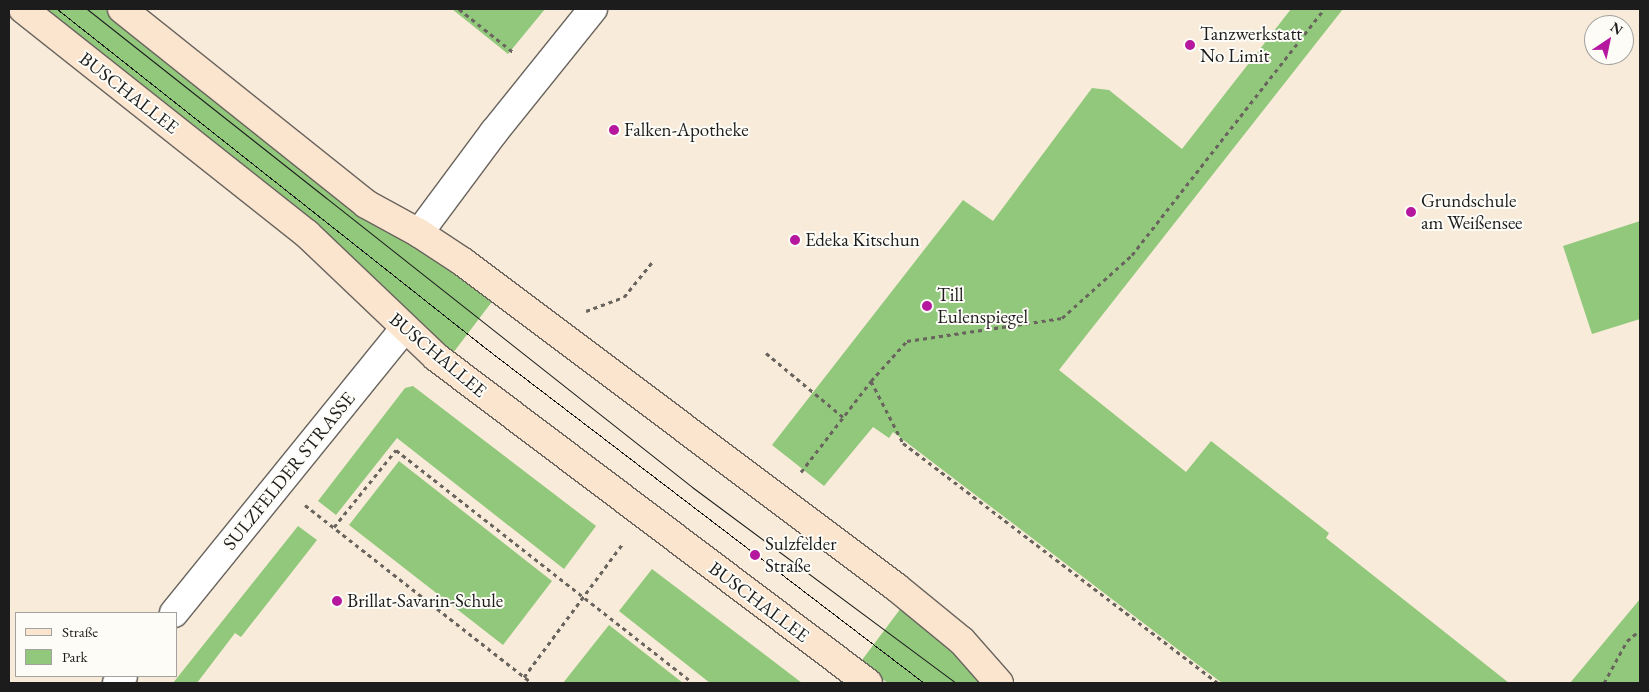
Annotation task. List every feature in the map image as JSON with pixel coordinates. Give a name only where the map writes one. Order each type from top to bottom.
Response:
[{"type":"main road","name":"BUSCHALLEE","points":[[23,9],[307,234],[404,329],[462,377],[868,683]]},
{"type":"main road","points":[[122,9],[366,204],[419,233],[896,586],[962,641],[999,683]]},
{"type":"street","points":[[419,233],[540,74],[593,9]]},
{"type":"street","name":"SULZFELDER STRASSE","points":[[175,612],[404,329]]},
{"type":"path","points":[[459,9],[540,74]]},
{"type":"path","points":[[798,476],[871,381],[907,341],[1062,318],[1132,255],[1324,9]]},
{"type":"path","points":[[586,311],[624,297],[652,261]]},
{"type":"path","points":[[766,353],[843,417]]},
{"type":"path","points":[[871,381],[903,442],[1218,683]]},
{"type":"path","points":[[334,527],[396,450],[693,683]]},
{"type":"path","points":[[301,502],[532,683]]},
{"type":"path","points":[[524,677],[625,540]]},
{"type":"path","points":[[1604,683],[1627,641],[1640,630]]},
{"type":"green space","points":[[40,9],[106,9],[216,97],[414,244],[494,299],[453,353]]},
{"type":"green space","points":[[452,9],[545,9],[508,54]]},
{"type":"green space","points":[[1291,9],[1343,9],[1059,370],[1186,472],[1211,441],[1329,533],[1326,538],[1509,683],[1222,683],[893,432],[889,438],[873,427],[824,486],[772,445],[963,200],[993,221],[1092,88],[1109,90],[1182,149]]},
{"type":"green space","points":[[1640,221],[1640,319],[1592,334],[1563,246]]},
{"type":"green space","points":[[413,386],[596,526],[564,569],[397,438],[336,515],[318,501],[405,388]]},
{"type":"green space","points":[[399,461],[552,581],[503,645],[349,525]]},
{"type":"green space","points":[[298,526],[317,540],[241,637],[235,633],[197,683],[173,683]]},
{"type":"green space","points":[[652,569],[802,683],[710,683],[619,611]]},
{"type":"green space","points":[[1640,599],[1640,683],[1570,683]]},
{"type":"green space","points":[[901,608],[948,646],[983,683],[888,683],[859,664]]},
{"type":"green space","points":[[609,625],[683,683],[563,683]]},
{"type":"tram line","points":[[57,9],[484,347],[924,683]]},
{"type":"tram line","points":[[87,9],[692,487],[956,683]]},
{"type":"place","name":"Tanzwerkstatt No Limit","points":[[1190,45]]},
{"type":"place","name":"Falken-Apotheke","points":[[614,130]]},
{"type":"place","name":"Grundschule am Weißensee","points":[[1411,212]]},
{"type":"place","name":"Edeka Kitschun","points":[[795,240]]},
{"type":"place","name":"Till Eulenspiegel","points":[[927,306]]},
{"type":"place","name":"Sulzfelder Straße","points":[[755,555]]},
{"type":"place","name":"Brillat-Savarin-Schule","points":[[337,601]]}]
